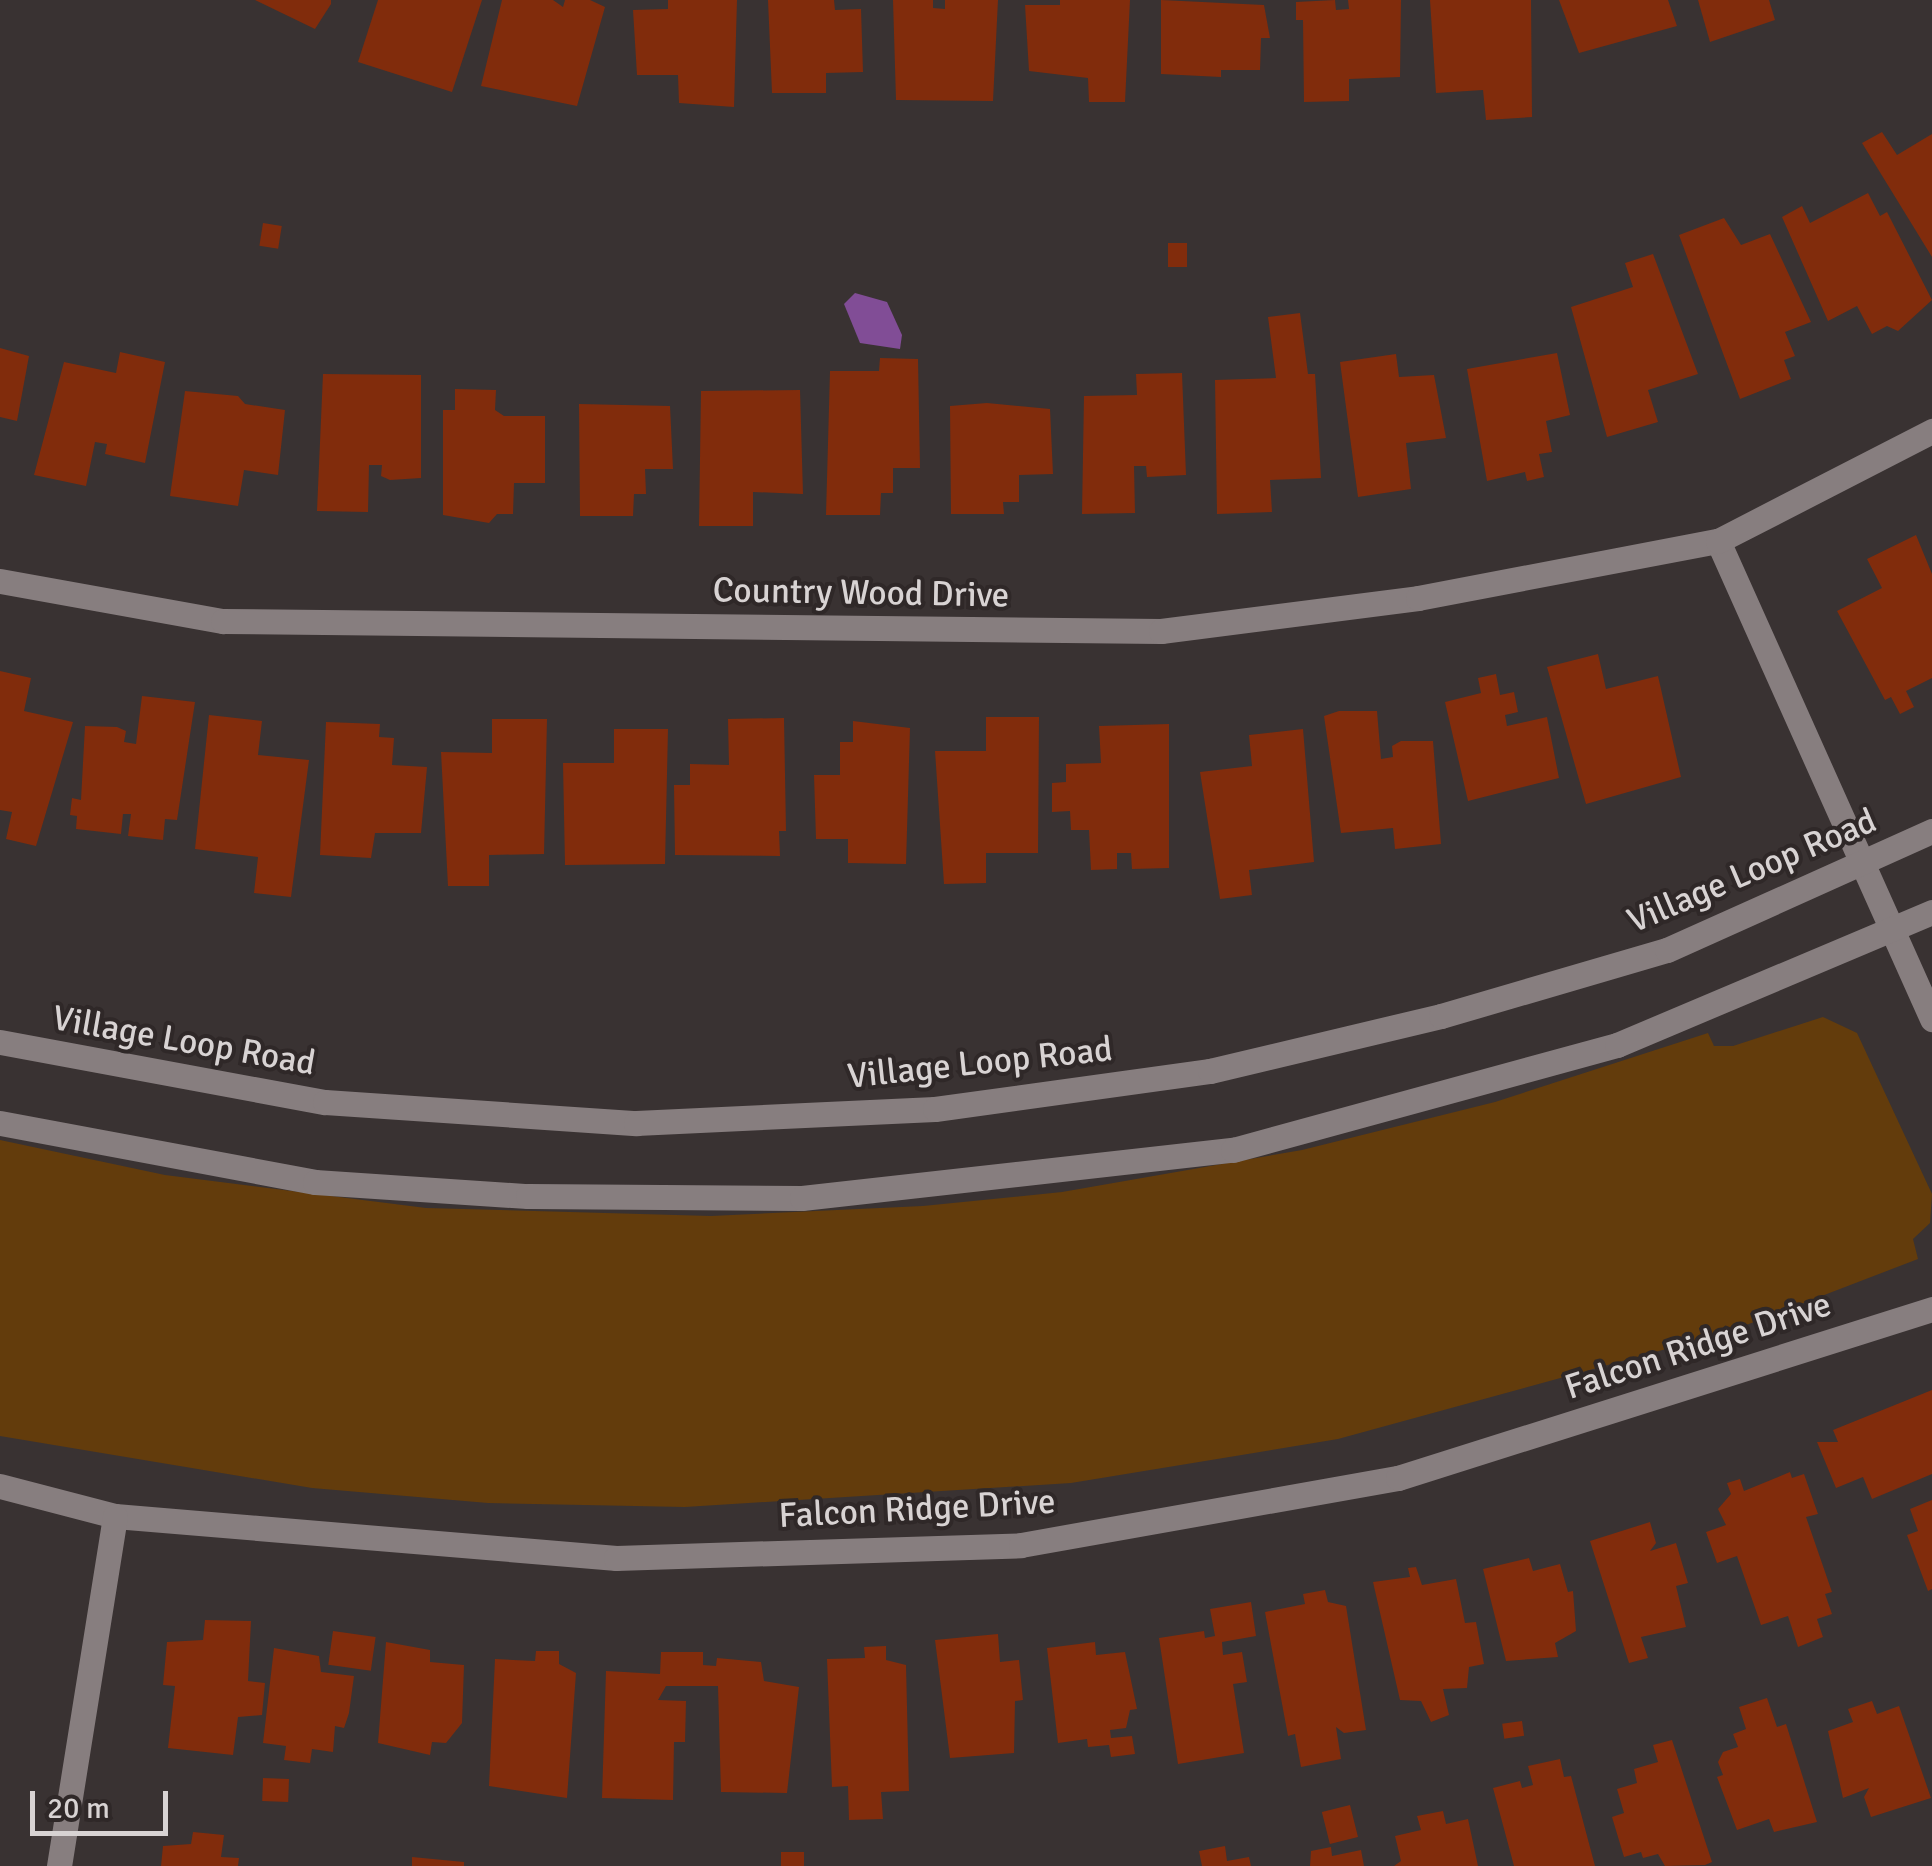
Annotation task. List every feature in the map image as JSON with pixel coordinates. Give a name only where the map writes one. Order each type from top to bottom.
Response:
[{"type":"street","name":"Country Wood Drive","points":[[0,581],[223,621],[1161,631],[1418,598],[1718,541],[1932,430]]},
{"type":"street","points":[[1718,541],[1932,1019]]},
{"type":"street","name":"Village Loop Road","points":[[0,1042],[325,1102],[636,1124],[935,1108],[1210,1071],[1441,1016],[1667,950],[1864,865],[1932,831]]},
{"type":"street","points":[[0,1123],[315,1182],[528,1196],[802,1198],[1233,1150],[1617,1045],[1895,931],[1932,912]]},
{"type":"street","name":"Falcon Ridge Drive","points":[[0,1486],[114,1516],[616,1558],[1021,1545],[1398,1478],[1932,1309]]},
{"type":"street","points":[[59,1866],[114,1516]]},
{"type":"shaded area","points":[[855,293],[887,302],[902,335],[900,349],[860,343],[844,304]]},
{"type":"shaded area","points":[[1823,1017],[1857,1033],[1932,1194],[1930,1223],[1913,1239],[1918,1259],[1728,1332],[1338,1439],[1071,1483],[685,1507],[488,1503],[312,1488],[0,1436],[0,1140],[165,1175],[426,1208],[711,1216],[923,1206],[1062,1192],[1302,1150],[1495,1102],[1708,1033],[1714,1046],[1733,1046]]},
{"type":"building","points":[[255,0],[331,0],[331,4],[315,29]]},
{"type":"building","points":[[378,0],[482,0],[452,92],[358,62]]},
{"type":"building","points":[[502,0],[553,0],[563,7],[565,0],[590,0],[605,7],[577,106],[481,86]]},
{"type":"building","points":[[668,0],[737,0],[734,107],[679,103],[678,75],[637,75],[633,10],[668,9]]},
{"type":"building","points":[[768,0],[834,0],[835,10],[861,9],[863,72],[826,73],[826,93],[772,93]]},
{"type":"building","points":[[893,0],[933,0],[933,8],[945,9],[945,0],[998,0],[993,101],[896,100]]},
{"type":"building","points":[[1060,0],[1130,0],[1125,102],[1089,102],[1088,78],[1029,71],[1025,5],[1060,5]]},
{"type":"building","points":[[1161,0],[1264,5],[1270,38],[1261,38],[1260,70],[1221,70],[1221,77],[1161,74]]},
{"type":"building","points":[[1335,0],[1336,10],[1349,9],[1348,0],[1401,0],[1400,77],[1349,79],[1349,101],[1304,102],[1303,20],[1296,20],[1296,2]]},
{"type":"building","points":[[1430,0],[1531,0],[1532,117],[1486,120],[1483,90],[1436,93]]},
{"type":"building","points":[[1559,0],[1668,0],[1677,26],[1579,53]]},
{"type":"building","points":[[1698,0],[1769,0],[1775,20],[1710,42]]},
{"type":"building","points":[[1882,132],[1897,155],[1932,134],[1932,257],[1862,143]]},
{"type":"building","points":[[1868,193],[1880,216],[1887,212],[1932,300],[1898,331],[1887,326],[1872,334],[1857,306],[1828,321],[1782,217],[1802,206],[1810,223]]},
{"type":"building","points":[[1724,218],[1741,245],[1770,234],[1811,322],[1785,332],[1795,356],[1784,360],[1791,379],[1740,399],[1679,235]]},
{"type":"building","points":[[263,223],[282,226],[278,249],[259,246]]},
{"type":"building","points":[[1168,243],[1187,243],[1187,267],[1168,267]]},
{"type":"building","points":[[1653,254],[1698,374],[1648,390],[1658,422],[1607,437],[1571,307],[1633,287],[1625,263]]},
{"type":"building","points":[[1300,313],[1308,374],[1315,374],[1321,478],[1270,480],[1272,512],[1217,514],[1215,380],[1276,378],[1268,317]]},
{"type":"building","points":[[0,348],[29,356],[17,421],[0,417]]},
{"type":"building","points":[[120,352],[165,362],[145,463],[105,454],[107,444],[95,442],[86,486],[34,475],[64,362],[116,373]]},
{"type":"building","points":[[1557,353],[1570,415],[1546,421],[1552,452],[1539,454],[1544,477],[1527,481],[1525,472],[1487,481],[1467,369]]},
{"type":"building","points":[[1396,354],[1399,377],[1434,375],[1446,438],[1406,443],[1411,489],[1358,497],[1340,362]]},
{"type":"building","points":[[880,358],[918,359],[920,468],[893,468],[893,493],[881,493],[880,515],[826,515],[830,371],[879,371]]},
{"type":"building","points":[[1182,373],[1186,475],[1147,477],[1146,466],[1134,466],[1135,513],[1082,514],[1084,396],[1137,395],[1136,374]]},
{"type":"building","points":[[323,374],[421,375],[421,478],[390,480],[381,476],[382,465],[369,465],[368,512],[317,511]]},
{"type":"building","points":[[455,389],[496,390],[495,410],[504,416],[545,416],[545,483],[514,483],[513,514],[497,514],[489,523],[443,515],[443,410],[455,410]]},
{"type":"building","points":[[800,390],[803,494],[753,492],[753,526],[699,526],[701,391]]},
{"type":"building","points":[[185,391],[238,396],[245,404],[285,410],[278,475],[244,470],[238,506],[170,496]]},
{"type":"building","points":[[987,403],[1050,409],[1053,474],[1019,475],[1019,502],[1003,502],[1004,514],[951,514],[950,406]]},
{"type":"building","points":[[579,404],[670,406],[673,469],[645,469],[646,494],[634,494],[633,516],[580,516]]},
{"type":"building","points":[[1916,535],[1932,574],[1932,678],[1906,691],[1914,707],[1900,714],[1891,697],[1885,700],[1837,611],[1882,588],[1867,559]]},
{"type":"building","points":[[1598,654],[1606,689],[1658,676],[1681,777],[1586,804],[1547,667]]},
{"type":"building","points":[[0,671],[31,678],[24,711],[73,722],[36,846],[6,839],[12,812],[0,810]]},
{"type":"building","points":[[1496,674],[1500,695],[1514,692],[1518,712],[1505,715],[1507,726],[1547,717],[1559,778],[1468,801],[1445,702],[1481,693],[1478,678]]},
{"type":"building","points":[[142,696],[195,702],[177,820],[165,819],[163,840],[128,836],[131,814],[123,814],[121,834],[76,829],[77,816],[70,815],[72,798],[81,800],[85,726],[117,727],[126,731],[124,742],[136,744]]},
{"type":"building","points":[[1339,711],[1377,711],[1381,759],[1393,757],[1392,746],[1401,741],[1433,741],[1441,844],[1395,849],[1393,828],[1341,833],[1324,716]]},
{"type":"building","points":[[209,715],[262,721],[258,755],[309,760],[291,897],[254,893],[258,857],[195,849]]},
{"type":"building","points":[[986,717],[1039,717],[1038,853],[986,853],[986,883],[944,884],[935,751],[986,751]]},
{"type":"building","points":[[784,718],[786,831],[779,831],[780,856],[675,855],[674,785],[690,785],[690,764],[729,765],[728,719]]},
{"type":"building","points":[[492,719],[547,719],[544,854],[489,855],[489,886],[448,886],[441,752],[492,753]]},
{"type":"building","points":[[853,721],[910,728],[906,864],[848,863],[848,839],[816,839],[814,775],[840,775],[840,742],[853,742]]},
{"type":"building","points":[[326,722],[380,724],[379,737],[394,738],[392,765],[427,767],[421,833],[375,833],[371,858],[320,855]]},
{"type":"building","points":[[1169,724],[1169,868],[1132,869],[1131,853],[1117,853],[1117,869],[1091,870],[1089,830],[1071,830],[1070,811],[1052,812],[1052,783],[1066,782],[1066,764],[1101,763],[1099,726]]},
{"type":"building","points":[[614,729],[668,729],[665,864],[565,865],[563,763],[614,763]]},
{"type":"building","points":[[1303,729],[1314,862],[1249,870],[1252,895],[1220,899],[1200,772],[1252,766],[1249,735]]},
{"type":"building","points":[[1932,1390],[1932,1474],[1872,1499],[1863,1477],[1836,1488],[1817,1442],[1838,1442],[1833,1430]]},
{"type":"building","points":[[1790,1472],[1792,1478],[1804,1474],[1818,1514],[1806,1517],[1832,1592],[1825,1594],[1832,1614],[1817,1619],[1823,1637],[1798,1647],[1788,1616],[1761,1625],[1737,1556],[1717,1563],[1706,1532],[1726,1525],[1718,1509],[1731,1494],[1727,1483],[1740,1479],[1744,1491]]},
{"type":"building","points":[[1932,1500],[1932,1589],[1928,1591],[1907,1535],[1918,1531],[1910,1509]]},
{"type":"building","points":[[1650,1522],[1656,1543],[1650,1551],[1676,1543],[1688,1583],[1676,1586],[1686,1627],[1641,1637],[1648,1658],[1629,1663],[1590,1541]]},
{"type":"building","points":[[1529,1558],[1533,1571],[1560,1564],[1568,1592],[1573,1591],[1576,1631],[1555,1643],[1558,1657],[1506,1661],[1483,1569]]},
{"type":"building","points":[[1416,1567],[1422,1585],[1456,1579],[1465,1623],[1476,1622],[1484,1664],[1469,1667],[1467,1688],[1443,1689],[1449,1715],[1431,1722],[1421,1701],[1400,1700],[1373,1582],[1410,1577],[1408,1568]]},
{"type":"building","points":[[1325,1590],[1328,1602],[1346,1606],[1366,1730],[1344,1733],[1336,1727],[1341,1759],[1301,1767],[1295,1734],[1288,1736],[1265,1612],[1305,1604],[1303,1594]]},
{"type":"building","points":[[1251,1602],[1256,1636],[1222,1642],[1223,1655],[1242,1652],[1247,1682],[1233,1684],[1244,1753],[1178,1764],[1159,1638],[1204,1631],[1205,1638],[1215,1636],[1210,1609]]},
{"type":"building","points":[[205,1620],[251,1621],[248,1681],[265,1683],[262,1715],[238,1717],[233,1755],[168,1748],[175,1686],[163,1685],[167,1642],[203,1640]]},
{"type":"building","points":[[333,1631],[376,1637],[371,1671],[328,1665]]},
{"type":"building","points":[[998,1634],[1000,1662],[1019,1660],[1023,1700],[1015,1701],[1014,1753],[950,1758],[935,1640]]},
{"type":"building","points":[[386,1642],[430,1650],[430,1662],[464,1665],[462,1723],[446,1743],[432,1742],[430,1755],[378,1743]]},
{"type":"building","points":[[1095,1642],[1096,1655],[1125,1652],[1137,1709],[1130,1710],[1126,1728],[1110,1730],[1111,1738],[1132,1736],[1135,1754],[1111,1757],[1109,1745],[1088,1747],[1087,1739],[1058,1743],[1047,1648]]},
{"type":"building","points":[[886,1646],[886,1660],[906,1665],[909,1791],[881,1792],[883,1819],[849,1820],[848,1786],[832,1787],[827,1659],[865,1658],[864,1647]]},
{"type":"building","points":[[274,1648],[319,1656],[321,1672],[354,1676],[349,1713],[344,1728],[335,1726],[333,1752],[312,1749],[310,1763],[284,1760],[286,1746],[263,1743]]},
{"type":"building","points":[[536,1651],[559,1651],[559,1664],[576,1673],[567,1798],[489,1786],[495,1659],[535,1661]]},
{"type":"building","points":[[661,1652],[703,1652],[703,1665],[716,1666],[717,1658],[761,1662],[764,1681],[799,1687],[787,1793],[721,1792],[718,1686],[666,1686],[658,1700],[686,1701],[685,1742],[674,1742],[673,1800],[602,1798],[606,1671],[660,1674]]},
{"type":"building","points":[[1767,1698],[1777,1727],[1786,1724],[1817,1822],[1774,1832],[1769,1819],[1737,1830],[1717,1777],[1723,1775],[1718,1762],[1723,1752],[1738,1747],[1733,1734],[1746,1729],[1739,1707]]},
{"type":"building","points":[[1872,1701],[1877,1714],[1899,1706],[1931,1798],[1871,1817],[1864,1797],[1869,1788],[1843,1798],[1828,1731],[1853,1722],[1848,1709]]},
{"type":"building","points":[[1522,1721],[1524,1736],[1504,1739],[1502,1724]]},
{"type":"building","points":[[1672,1740],[1712,1862],[1705,1865],[1665,1866],[1658,1854],[1643,1858],[1641,1852],[1624,1857],[1612,1817],[1624,1813],[1617,1789],[1637,1783],[1634,1769],[1658,1762],[1653,1745]]},
{"type":"building","points":[[1560,1759],[1564,1777],[1571,1776],[1595,1866],[1514,1866],[1493,1788],[1520,1781],[1522,1788],[1533,1785],[1528,1766]]},
{"type":"building","points":[[263,1778],[289,1779],[288,1802],[262,1801]]},
{"type":"building","points":[[1350,1805],[1358,1837],[1330,1844],[1322,1812]]},
{"type":"building","points":[[1443,1811],[1446,1824],[1468,1819],[1478,1866],[1394,1866],[1401,1861],[1395,1836],[1421,1830],[1417,1816]]},
{"type":"building","points":[[193,1832],[224,1835],[221,1857],[239,1858],[238,1866],[161,1866],[163,1846],[191,1844]]},
{"type":"building","points":[[1225,1846],[1227,1861],[1249,1857],[1251,1866],[1202,1866],[1199,1851]]},
{"type":"building","points":[[1331,1847],[1332,1856],[1361,1850],[1364,1866],[1310,1866],[1311,1851]]},
{"type":"building","points":[[781,1852],[804,1852],[804,1866],[781,1866]]},
{"type":"building","points":[[412,1857],[464,1862],[464,1866],[412,1866]]}]
